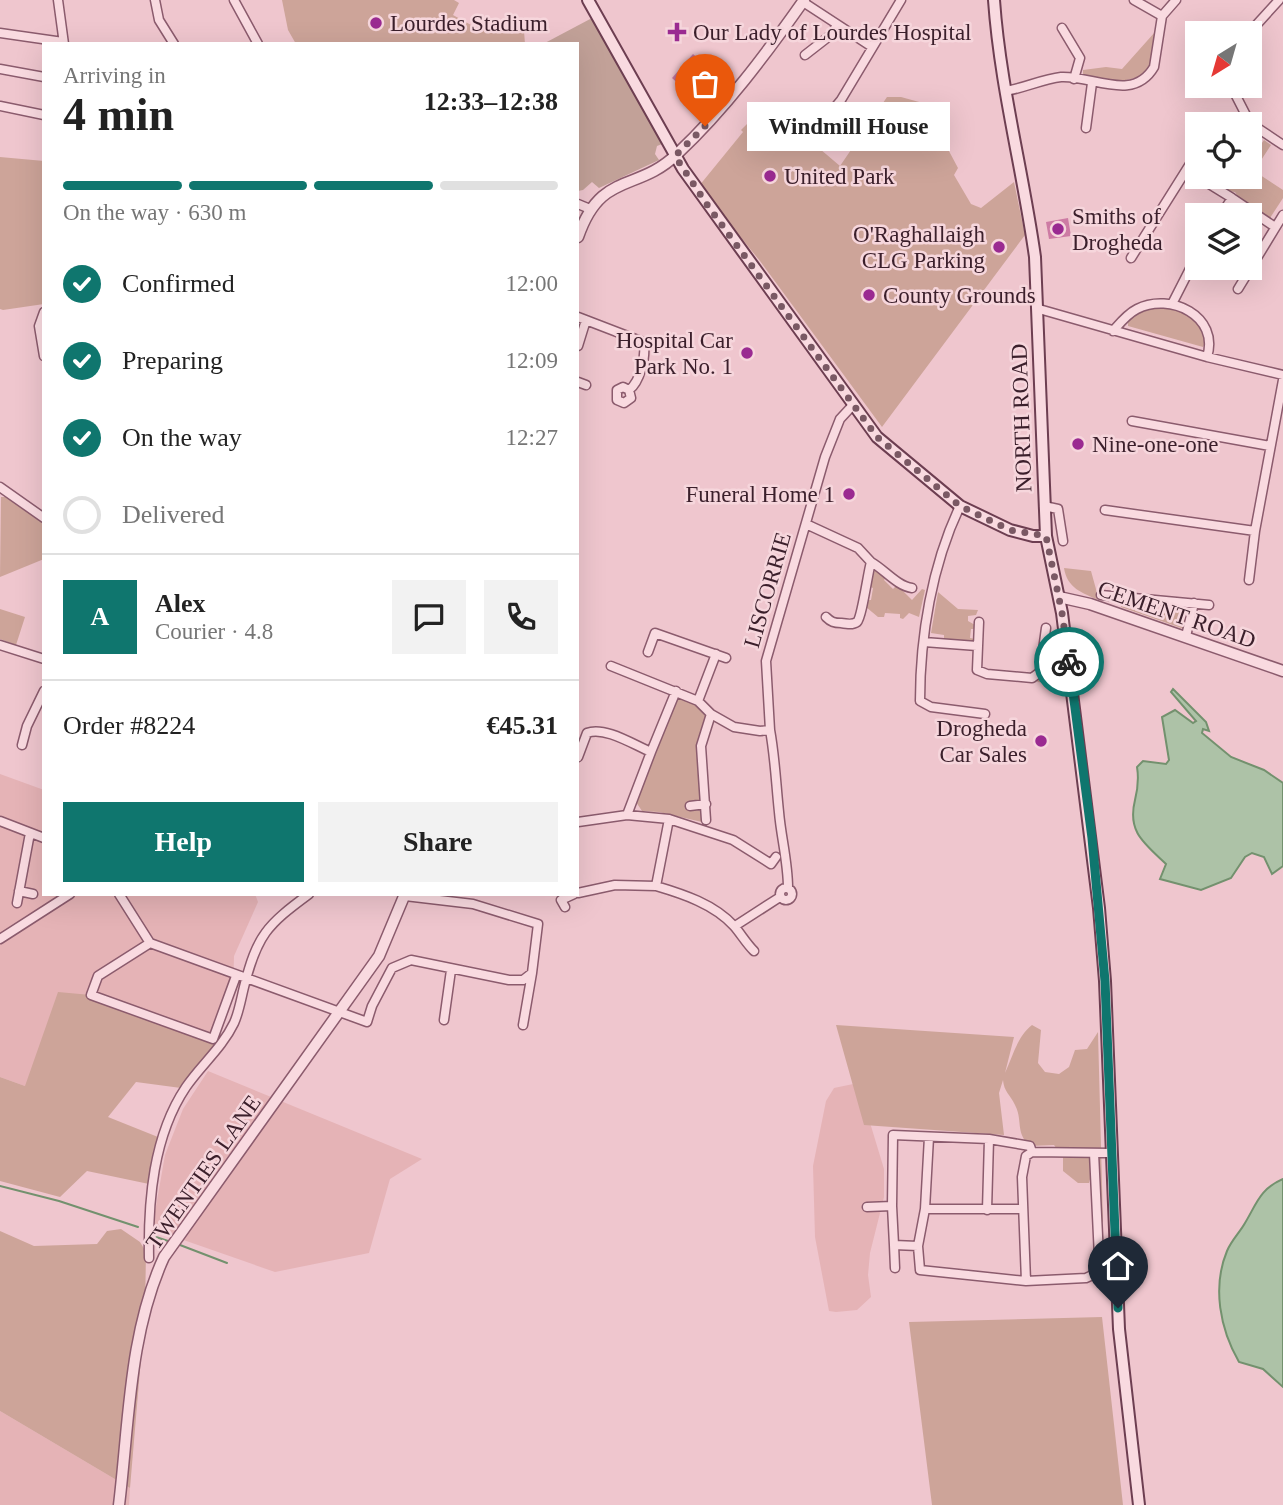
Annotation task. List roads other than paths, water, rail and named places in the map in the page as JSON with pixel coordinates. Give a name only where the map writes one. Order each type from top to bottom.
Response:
[{"type":"main road","points":[[588,0],[675,156],[708,206],[877,437],[960,506],[1010,530],[1046,536]]},
{"type":"main road","name":"NORTH ROAD","points":[[994,0],[1006,91],[1030,213],[1039,309],[1046,536],[1059,597],[1080,739],[1098,896],[1105,981],[1119,1329],[1130,1447],[1139,1505]]},
{"type":"street","points":[[58,0],[63,42]]},
{"type":"street","points":[[155,0],[159,20],[173,42]]},
{"type":"street","points":[[234,0],[257,42]]},
{"type":"street","points":[[814,137],[841,100],[901,0]]},
{"type":"street","points":[[1134,0],[1162,16]]},
{"type":"street","points":[[1006,91],[1061,78],[1129,85],[1150,73],[1157,59],[1162,16],[1176,0]]},
{"type":"street","points":[[1260,21],[1279,0]]},
{"type":"street","points":[[579,235],[590,209],[615,186],[664,165],[719,112],[803,1],[872,47]]},
{"type":"street","points":[[805,55],[832,34],[837,24]]},
{"type":"street","points":[[1062,28],[1080,58],[1074,79]]},
{"type":"street","points":[[0,33],[57,42]]},
{"type":"street","points":[[0,69],[42,77]]},
{"type":"street","points":[[1086,128],[1092,83]]},
{"type":"street","points":[[1237,98],[1251,123],[1283,145]]},
{"type":"street","points":[[0,106],[42,115]]},
{"type":"street","points":[[1131,258],[1185,171]]},
{"type":"street","points":[[1218,189],[1275,227]]},
{"type":"street","points":[[1229,203],[1232,198]]},
{"type":"street","points":[[579,204],[590,209]]},
{"type":"street","points":[[1238,289],[1283,215]]},
{"type":"street","points":[[1172,303],[1185,278]]},
{"type":"street","points":[[1113,331],[1136,309],[1172,303],[1191,312],[1204,324],[1210,347],[1207,357]]},
{"type":"street","points":[[1039,309],[1283,377],[1255,531],[1249,580]]},
{"type":"street","points":[[42,318],[39,326],[42,344]]},
{"type":"street","points":[[579,339],[582,319],[643,342],[644,358],[634,387],[629,390]]},
{"type":"street","name":"LISCORRIE","points":[[735,926],[780,897],[782,889],[788,888],[766,661],[834,432],[853,405]]},
{"type":"street","points":[[1132,421],[1270,446]]},
{"type":"street","points":[[0,488],[42,517]]},
{"type":"street","points":[[960,506],[938,567],[924,642],[920,701],[931,707],[985,714]]},
{"type":"street","points":[[1045,506],[1058,509],[1063,541]]},
{"type":"street","points":[[1105,510],[1255,531]]},
{"type":"street","points":[[806,524],[858,548],[902,586],[912,589]]},
{"type":"street","points":[[826,617],[836,623],[858,622],[862,615],[863,592],[871,562]]},
{"type":"street","points":[[1101,595],[1209,605]]},
{"type":"street","name":"CEMENT ROAD","points":[[1059,597],[1090,604],[1283,671]]},
{"type":"street","points":[[1186,636],[1194,603]]},
{"type":"street","points":[[979,622],[975,666],[980,672],[1032,678],[1040,672],[1046,628]]},
{"type":"street","points":[[648,652],[655,633],[726,658]]},
{"type":"street","points":[[924,642],[977,646]]},
{"type":"street","points":[[0,645],[42,658]]},
{"type":"street","points":[[698,701],[716,654]]},
{"type":"street","points":[[611,666],[698,701],[712,715],[734,727],[771,730]]},
{"type":"street","points":[[627,815],[676,691]]},
{"type":"street","points":[[22,745],[27,726],[42,695]]},
{"type":"street","points":[[706,820],[701,746],[712,715]]},
{"type":"street","points":[[579,754],[587,733],[601,732],[651,752]]},
{"type":"street","points":[[690,806],[706,804]]},
{"type":"street","points":[[579,822],[627,815],[669,819],[733,840],[771,864],[776,857]]},
{"type":"street","points":[[656,886],[669,819]]},
{"type":"street","points":[[0,821],[42,837]]},
{"type":"street","points":[[17,903],[30,833]]},
{"type":"street","points":[[579,892],[615,885],[656,886],[688,895],[735,926],[741,939],[754,951]]},
{"type":"street","points":[[19,891],[33,894]]},
{"type":"street","points":[[0,939],[67,896]]},
{"type":"street","points":[[120,896],[150,943],[367,1022],[372,1006],[392,968],[411,960],[511,980],[523,979],[533,973]]},
{"type":"street","name":"TWENTIES LANE","points":[[149,1258],[148,1216],[158,1153],[184,1090],[228,1034],[236,1018],[261,936],[273,920],[306,896]]},
{"type":"street","name":"TWENTIES LANE","points":[[119,1505],[134,1369],[150,1286],[164,1257],[379,956],[405,896]]},
{"type":"street","points":[[413,896],[473,904],[538,924],[533,973],[523,1025]]},
{"type":"street","points":[[565,907],[561,900],[570,896]]},
{"type":"street","points":[[150,943],[98,976],[91,995],[212,1039],[236,976]]},
{"type":"street","points":[[444,1020],[452,970]]},
{"type":"street","points":[[895,1268],[893,1135],[989,1139],[1030,1146],[1032,1152]]},
{"type":"street","points":[[929,1137],[925,1209],[918,1246],[920,1270],[1026,1281],[1086,1278],[1094,1275],[1098,1269],[1094,1153]]},
{"type":"street","points":[[987,1210],[989,1139]]},
{"type":"street","points":[[1026,1281],[1022,1165],[1026,1156],[1032,1152],[1111,1153]]},
{"type":"street","points":[[867,1207],[892,1206]]},
{"type":"street","points":[[925,1209],[1023,1209]]},
{"type":"street","points":[[894,1245],[918,1246]]},
{"type":"waterway","points":[[0,1186],[59,1201],[138,1227]]},
{"type":"waterway","points":[[153,1236],[168,1241]]},
{"type":"waterway","points":[[180,1245],[227,1263]]},
{"type":"place","name":"Lourdes Stadium","points":[[376,23]]},
{"type":"place","name":"Our Lady of Lourdes Hospital","points":[[677,32]]},
{"type":"place","name":"Windmill House","points":[[705,126]]},
{"type":"place","name":"United Park","points":[[770,176]]},
{"type":"place","name":"Smiths of Drogheda","points":[[1058,229]]},
{"type":"place","name":"O'Raghallaigh CLG Parking","points":[[999,247]]},
{"type":"place","name":"County Grounds","points":[[869,295]]},
{"type":"place","name":"Hospital Car Park No. 1","points":[[747,353]]},
{"type":"place","name":"Nine-one-one","points":[[1078,444]]},
{"type":"place","name":"Funeral Home 1","points":[[849,494]]},
{"type":"place","name":"Drogheda Car Sales","points":[[1041,741]]}]
